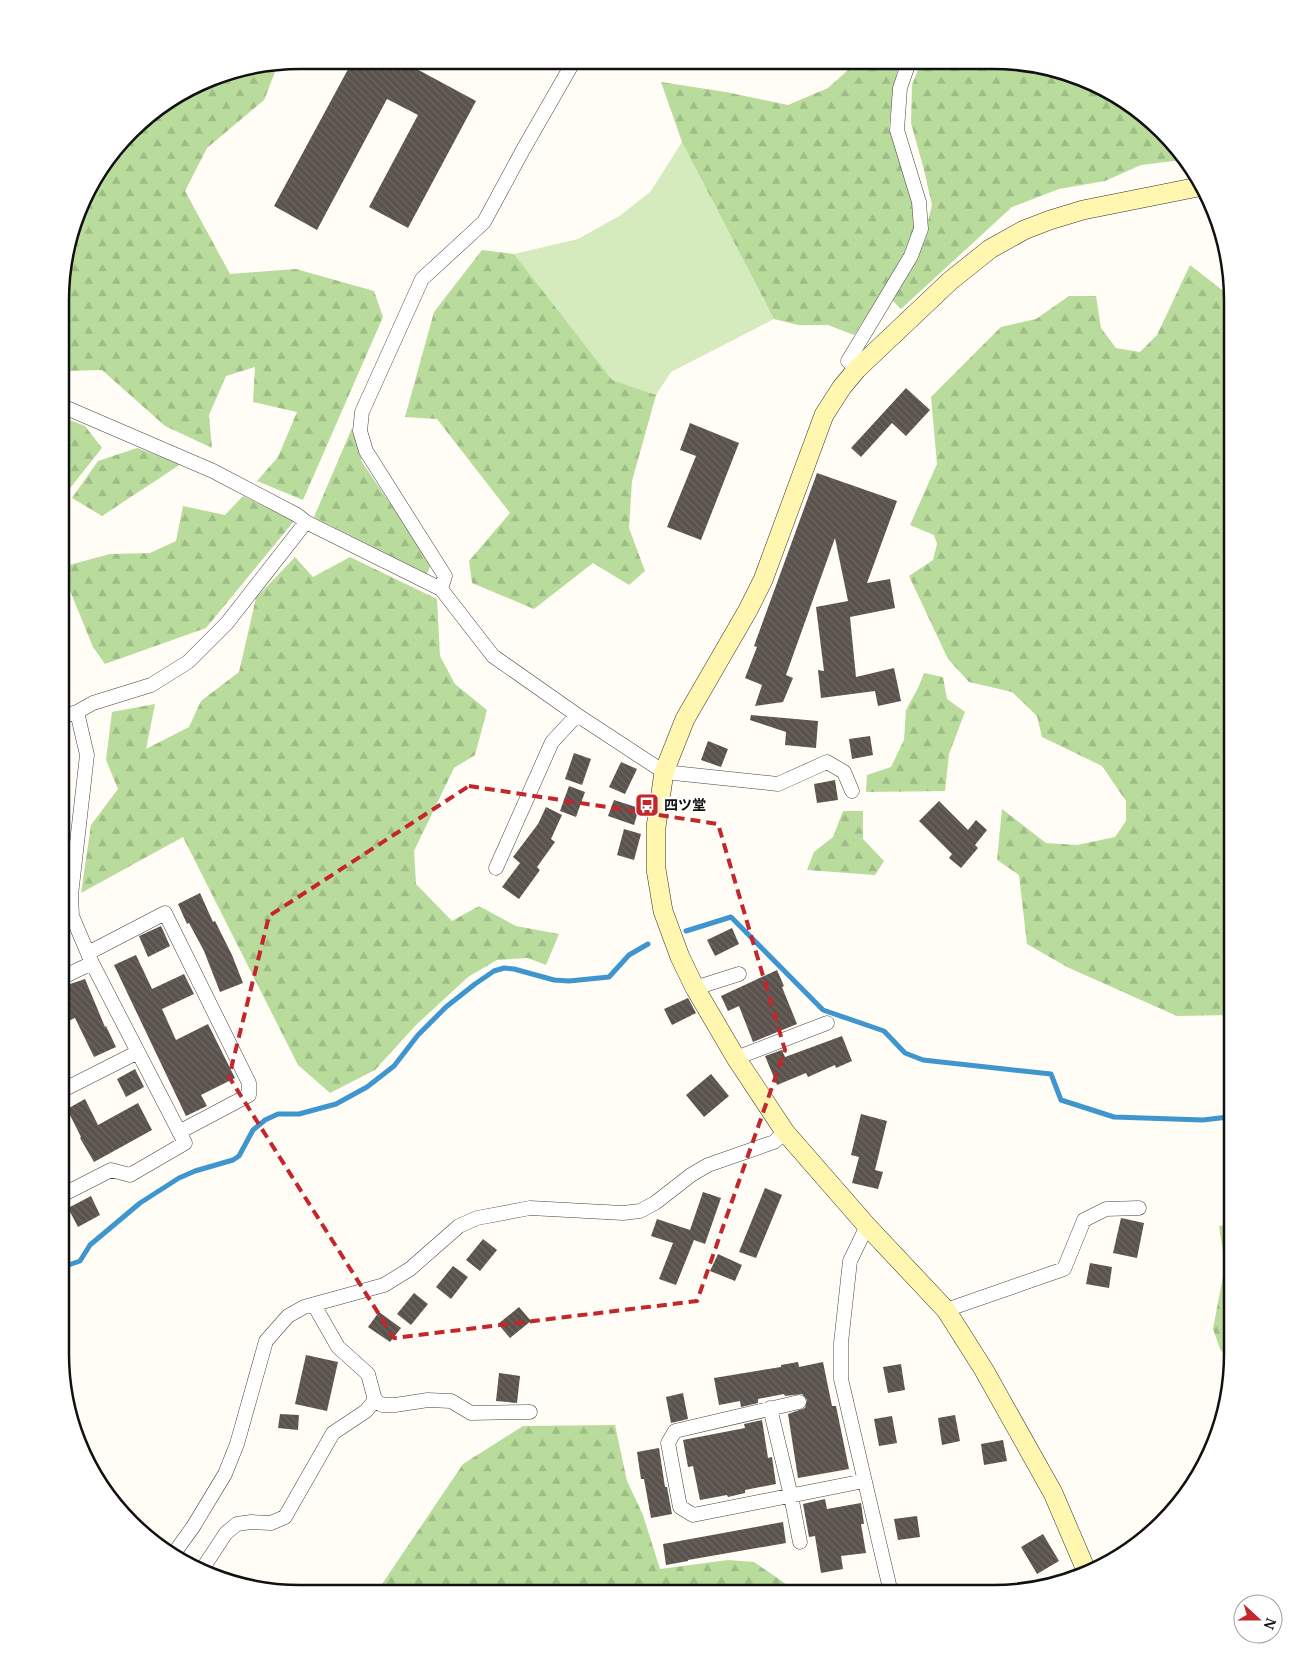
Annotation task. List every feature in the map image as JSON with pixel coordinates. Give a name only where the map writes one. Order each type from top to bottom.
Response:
[{"type":"street","points":[[441,589],[446,576],[366,451],[360,431],[362,412],[422,278],[484,222],[569,69]]},
{"type":"street","points":[[857,369],[848,361],[911,256],[921,229],[919,202],[897,130],[900,88],[906,69]]},
{"type":"street","points":[[1085,1567],[1053,1493],[984,1370],[946,1310],[867,1226],[785,1132],[736,1058],[695,988],[680,956],[663,911],[656,869],[656,827],[664,772],[685,719],[748,610],[763,580],[824,415],[842,387],[857,369],[950,281],[990,249],[1024,230],[1083,210],[1195,188]]},
{"type":"street","points":[[69,409],[213,471],[297,515],[306,522],[441,589],[493,656],[664,772],[778,784],[827,762],[844,772],[852,791]]},
{"type":"street","points":[[69,714],[93,704],[151,685],[188,662],[227,623],[306,522]]},
{"type":"street","points":[[69,1191],[111,1170],[130,1175],[184,1143],[90,958],[72,916],[70,895],[87,755],[77,712]]},
{"type":"street","points":[[496,868],[552,742],[578,715]]},
{"type":"street","points":[[69,972],[164,913],[250,1083],[249,1095],[179,1132]]},
{"type":"street","points":[[695,988],[739,974]]},
{"type":"street","points":[[736,1058],[827,1023]]},
{"type":"street","points":[[69,1086],[138,1052]]},
{"type":"street","points":[[177,1550],[193,1527],[225,1474],[236,1444],[266,1341],[288,1316],[304,1307],[384,1285],[410,1269],[459,1226],[477,1218],[530,1208],[623,1213],[640,1211],[655,1203],[691,1175],[708,1165],[774,1142],[785,1132]]},
{"type":"street","points":[[946,1310],[1064,1269],[1084,1220],[1106,1209],[1139,1208]]},
{"type":"street","points":[[867,1226],[850,1261],[841,1343],[841,1380],[889,1585]]},
{"type":"street","points":[[314,1305],[338,1347],[368,1374],[375,1400],[382,1405],[428,1400],[451,1401],[471,1413],[530,1412]]},
{"type":"street","points":[[205,1565],[226,1533],[237,1524],[250,1522],[271,1523],[285,1517],[333,1433],[366,1411],[375,1400]]},
{"type":"street","points":[[799,1402],[675,1431],[668,1443],[680,1507],[692,1515],[864,1481]]},
{"type":"street","points":[[770,1408],[800,1542]]},
{"type":"highlighted area","points":[[469,786],[718,824],[785,1050],[697,1301],[394,1338],[229,1077],[269,916]]},
{"type":"green space","points":[[849,69],[898,69],[889,127],[918,224],[906,256],[854,335],[828,325],[798,325],[774,319],[682,142],[661,82],[726,92],[788,105],[828,88]]},
{"type":"green space","points":[[918,69],[1008,69],[1053,77],[1082,86],[1122,108],[1157,136],[1177,161],[1141,165],[1105,181],[1059,189],[1012,207],[901,309],[892,300],[922,245],[932,205],[911,123],[912,85]]},
{"type":"green space","points":[[275,70],[264,100],[207,148],[185,191],[230,274],[296,269],[374,291],[383,317],[303,500],[257,481],[278,457],[297,412],[253,402],[255,367],[226,376],[209,415],[212,448],[165,426],[102,370],[69,371],[69,285],[73,255],[86,211],[100,184],[136,136],[171,108],[211,86],[255,73]]},
{"type":"green space","points":[[682,142],[774,319],[671,372],[656,395],[612,381],[514,254],[578,239],[621,215],[651,191]]},
{"type":"green space","points":[[482,250],[514,254],[612,380],[656,395],[632,481],[629,528],[645,571],[629,585],[593,563],[534,609],[472,583],[469,561],[510,513],[437,419],[405,417],[434,312]]},
{"type":"green space","points":[[1190,265],[1224,291],[1224,1015],[1177,1016],[1067,967],[1027,944],[1019,875],[997,860],[1002,809],[1046,843],[1077,845],[1115,837],[1126,821],[1126,801],[1102,766],[1042,737],[1037,716],[1012,692],[969,682],[948,659],[909,576],[933,560],[937,544],[934,535],[910,525],[937,464],[931,397],[1001,327],[1036,319],[1069,296],[1096,296],[1101,328],[1116,348],[1140,352],[1157,335]]},
{"type":"green space","points":[[69,420],[85,426],[102,448],[69,489]]},
{"type":"green space","points":[[352,428],[362,462],[431,564],[427,574],[314,517]]},
{"type":"green space","points":[[137,448],[181,464],[102,516],[72,498],[98,461]]},
{"type":"green space","points":[[243,496],[294,521],[206,628],[105,664],[93,647],[69,588],[69,565],[110,554],[150,553],[176,541],[183,506],[225,515]]},
{"type":"green space","points":[[295,557],[313,577],[350,557],[437,599],[440,656],[455,684],[487,710],[475,755],[454,768],[414,851],[416,884],[452,921],[479,906],[516,926],[559,934],[546,965],[528,958],[497,960],[468,977],[416,1025],[375,1070],[330,1093],[298,1065],[183,837],[81,893],[91,825],[118,789],[106,760],[112,712],[155,704],[146,749],[189,727],[201,701],[239,672],[256,598]]},
{"type":"green space","points":[[924,673],[943,677],[947,699],[965,712],[949,754],[945,791],[866,792],[867,775],[891,767],[904,740],[906,710]]},
{"type":"green space","points":[[843,811],[863,811],[863,839],[884,861],[875,875],[807,870],[814,852],[833,837]]},
{"type":"green space","points":[[1224,1225],[1224,1258],[1219,1226]]},
{"type":"green space","points":[[1224,1270],[1224,1354],[1220,1349],[1213,1329]]},
{"type":"green space","points":[[615,1425],[627,1481],[643,1515],[660,1569],[728,1560],[754,1562],[787,1585],[381,1585],[463,1464],[523,1426]]},
{"type":"building","points":[[348,69],[417,69],[476,101],[408,228],[369,207],[418,115],[387,99],[317,230],[274,206]]},
{"type":"building","points":[[906,388],[930,410],[906,436],[892,423],[861,457],[851,448]]},
{"type":"building","points":[[690,423],[739,443],[701,540],[667,527],[696,456],[680,450]]},
{"type":"building","points":[[817,473],[897,501],[867,583],[890,579],[895,608],[850,617],[856,677],[894,668],[901,701],[878,706],[875,691],[821,698],[818,670],[824,671],[816,607],[848,601],[835,538],[786,675],[793,678],[783,702],[755,706],[762,685],[745,678],[757,647],[754,646]]},
{"type":"building","points":[[751,715],[818,721],[816,748],[785,745],[786,732],[750,720]]},
{"type":"building","points":[[870,736],[873,755],[852,759],[849,739]]},
{"type":"building","points":[[708,741],[728,749],[721,767],[701,760]]},
{"type":"building","points":[[574,753],[591,759],[582,785],[565,779]]},
{"type":"building","points":[[621,762],[637,769],[625,794],[609,787]]},
{"type":"building","points":[[835,780],[838,800],[817,803],[814,784]]},
{"type":"building","points":[[569,786],[585,792],[576,817],[560,811]]},
{"type":"building","points":[[614,800],[639,808],[634,825],[608,816]]},
{"type":"building","points":[[939,801],[968,830],[976,820],[987,830],[975,845],[978,848],[961,868],[949,858],[952,854],[919,821]]},
{"type":"building","points":[[546,807],[562,815],[551,839],[555,842],[537,867],[540,870],[519,899],[502,887],[520,863],[513,857],[538,824]]},
{"type":"building","points":[[624,829],[641,834],[634,860],[617,855]]},
{"type":"building","points":[[200,893],[213,922],[215,921],[232,955],[243,983],[220,992],[204,951],[189,923],[187,924],[178,904]]},
{"type":"building","points":[[161,926],[170,946],[148,957],[139,936]]},
{"type":"building","points":[[732,928],[739,944],[715,956],[707,940]]},
{"type":"building","points":[[136,955],[152,989],[184,974],[194,994],[162,1009],[176,1040],[208,1024],[235,1078],[201,1095],[207,1106],[186,1116],[114,965]]},
{"type":"building","points":[[777,970],[797,1024],[753,1042],[739,1006],[728,1011],[721,996]]},
{"type":"building","points":[[85,979],[105,1027],[116,1047],[94,1057],[75,1018],[69,1021],[69,984]]},
{"type":"building","points":[[688,998],[696,1013],[672,1025],[664,1009]]},
{"type":"building","points":[[842,1036],[852,1061],[836,1068],[835,1065],[808,1077],[806,1073],[777,1085],[765,1056],[782,1050],[785,1057]]},
{"type":"building","points":[[135,1069],[144,1087],[126,1097],[117,1079]]},
{"type":"building","points":[[711,1074],[729,1096],[704,1117],[686,1095]]},
{"type":"building","points":[[85,1099],[98,1125],[138,1103],[152,1130],[94,1162],[80,1138],[69,1113],[69,1108]]},
{"type":"building","points":[[861,1114],[887,1121],[875,1170],[883,1172],[878,1189],[852,1183],[859,1157],[851,1155]]},
{"type":"building","points":[[765,1188],[782,1195],[756,1258],[739,1252]]},
{"type":"building","points":[[703,1192],[721,1198],[705,1244],[694,1240],[676,1285],[659,1279],[673,1243],[651,1236],[657,1219],[690,1230]]},
{"type":"building","points":[[91,1196],[100,1215],[78,1227],[69,1207]]},
{"type":"building","points":[[1121,1218],[1144,1223],[1137,1258],[1113,1253]]},
{"type":"building","points":[[483,1239],[497,1250],[480,1271],[466,1260]]},
{"type":"building","points":[[718,1254],[742,1265],[735,1281],[710,1271]]},
{"type":"building","points":[[1090,1263],[1112,1267],[1109,1288],[1086,1284]]},
{"type":"building","points":[[453,1266],[468,1277],[451,1299],[436,1287]]},
{"type":"building","points":[[414,1293],[428,1304],[411,1325],[397,1314]]},
{"type":"building","points":[[519,1307],[531,1321],[510,1338],[498,1324]]},
{"type":"building","points":[[379,1312],[401,1328],[390,1342],[368,1327]]},
{"type":"building","points":[[306,1355],[338,1362],[327,1411],[295,1404]]},
{"type":"building","points":[[798,1362],[799,1367],[823,1362],[832,1406],[836,1406],[849,1469],[798,1478],[788,1414],[805,1408],[807,1400],[802,1394],[785,1396],[784,1394],[758,1399],[758,1403],[741,1407],[740,1401],[719,1405],[714,1378],[781,1367],[781,1365]]},
{"type":"building","points":[[901,1364],[905,1390],[888,1393],[883,1367]]},
{"type":"building","points":[[499,1373],[520,1376],[517,1403],[496,1401]]},
{"type":"building","points":[[683,1393],[688,1419],[671,1423],[666,1397]]},
{"type":"building","points":[[280,1414],[299,1415],[298,1430],[278,1428]]},
{"type":"building","points":[[955,1415],[960,1441],[942,1445],[938,1418]]},
{"type":"building","points":[[892,1416],[897,1443],[879,1446],[874,1419]]},
{"type":"building","points":[[762,1420],[768,1458],[772,1457],[776,1484],[745,1490],[745,1493],[728,1497],[727,1495],[700,1500],[693,1466],[688,1467],[683,1440],[745,1428],[744,1424]]},
{"type":"building","points":[[1003,1440],[1007,1461],[984,1465],[981,1444]]},
{"type":"building","points":[[659,1448],[665,1487],[667,1487],[672,1514],[651,1518],[644,1479],[641,1479],[637,1452]]},
{"type":"building","points":[[825,1499],[827,1509],[861,1503],[864,1524],[861,1524],[866,1553],[841,1556],[843,1569],[821,1573],[815,1536],[809,1537],[803,1504]]},
{"type":"building","points":[[917,1516],[920,1537],[898,1540],[894,1519]]},
{"type":"building","points":[[783,1522],[786,1543],[666,1565],[663,1544]]},
{"type":"building","points":[[1043,1534],[1059,1561],[1037,1574],[1021,1547]]},
{"type":"waterway","points":[[686,931],[731,917],[823,1010],[884,1031],[905,1053],[923,1060],[1051,1074],[1061,1100],[1114,1117],[1203,1120],[1224,1117]]},
{"type":"waterway","points":[[69,1265],[80,1261],[90,1245],[140,1203],[179,1178],[195,1171],[233,1160],[239,1156],[253,1130],[265,1120],[278,1114],[299,1114],[336,1104],[367,1087],[394,1066],[418,1035],[446,1007],[494,971],[504,968],[514,969],[554,980],[569,981],[609,977],[629,955],[648,944]]},
{"type":"place","name":"四ツ堂","points":[[647,805]]}]
